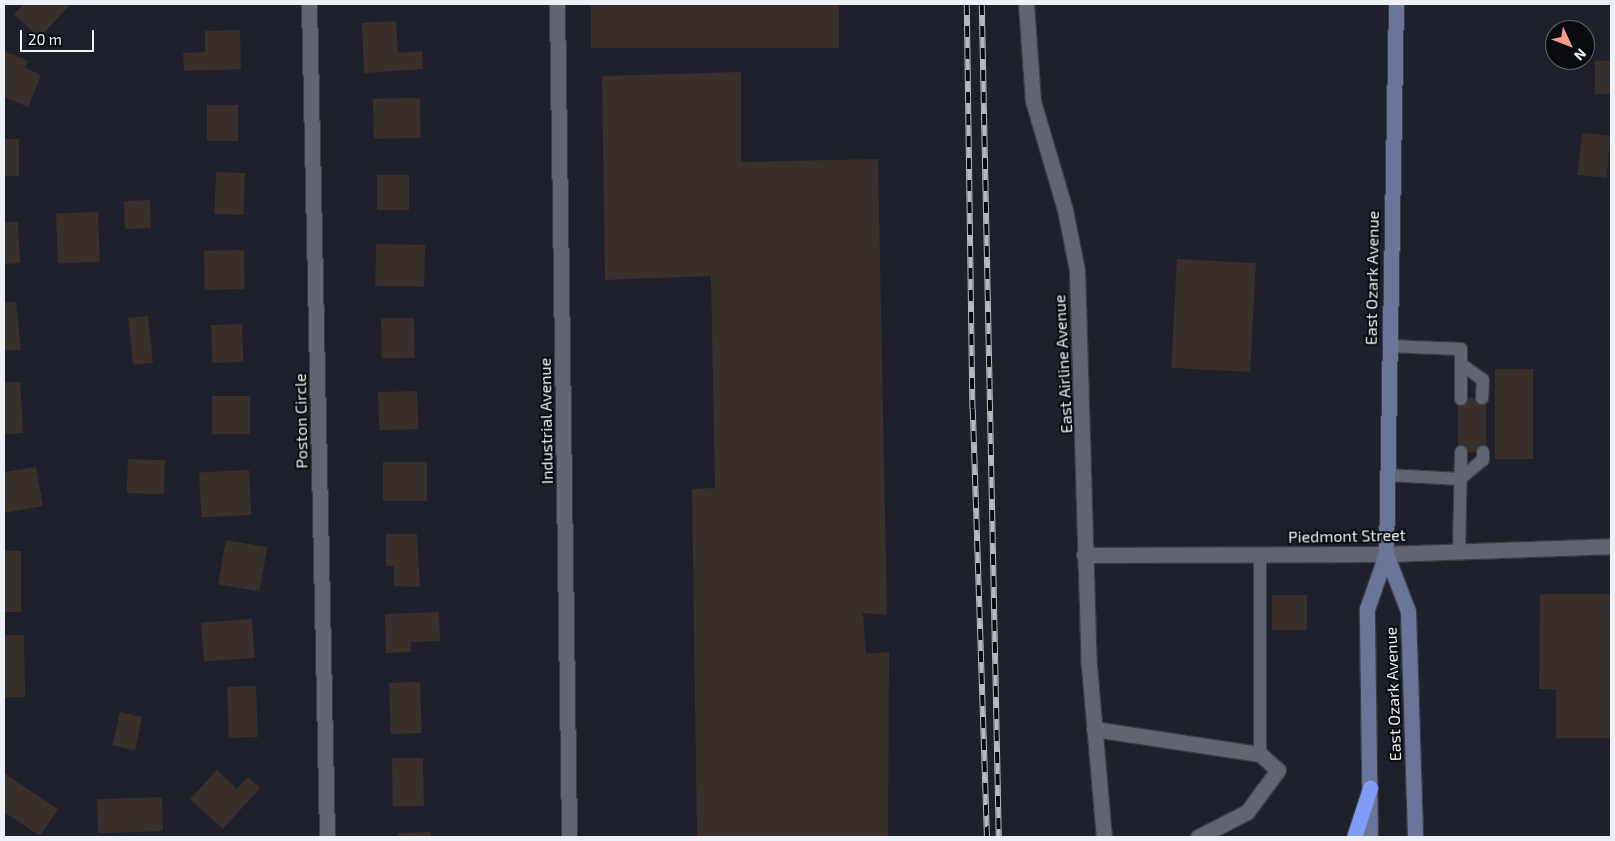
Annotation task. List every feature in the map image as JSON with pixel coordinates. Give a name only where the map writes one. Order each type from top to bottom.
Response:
[{"type":"highway","points":[[1354,837],[1370,788]]},
{"type":"main road","name":"East Ozark Avenue","points":[[1370,837],[1367,609],[1386,554],[1396,4]]},
{"type":"main road","name":"East Ozark Avenue","points":[[1386,554],[1408,611],[1415,837]]},
{"type":"street","name":"Poston Circle","points":[[309,4],[327,837]]},
{"type":"street","name":"Industrial Avenue","points":[[557,4],[569,837]]},
{"type":"street","name":"East Airline Avenue","points":[[1026,4],[1032,101],[1065,210],[1077,270],[1084,555],[1094,729],[1104,837]]},
{"type":"street","name":"Piedmont Street","points":[[1084,555],[1386,554],[1611,546]]},
{"type":"street","points":[[1094,729],[1260,754],[1278,770],[1248,812],[1198,837]]},
{"type":"lane","points":[[1389,346],[1461,348],[1461,398]]},
{"type":"lane","points":[[1461,364],[1483,380],[1482,398]]},
{"type":"lane","points":[[1459,551],[1461,452]]},
{"type":"lane","points":[[1387,475],[1460,479],[1483,460],[1483,452]]},
{"type":"lane","points":[[1260,554],[1260,754]]},
{"type":"building","points":[[24,4],[71,4],[39,38],[14,14]]},
{"type":"building","points":[[591,4],[839,4],[839,48],[591,48]]},
{"type":"building","points":[[396,21],[398,53],[422,51],[423,69],[364,73],[362,23]]},
{"type":"building","points":[[240,30],[241,69],[184,71],[183,53],[205,52],[205,31]]},
{"type":"building","points":[[4,51],[28,61],[25,68],[41,75],[28,107],[4,97]]},
{"type":"building","points":[[1595,61],[1611,61],[1611,94],[1595,94]]},
{"type":"building","points":[[741,72],[741,162],[878,159],[887,615],[863,613],[866,654],[889,652],[888,837],[697,837],[692,489],[715,488],[711,276],[605,280],[602,76]]},
{"type":"building","points":[[420,98],[421,138],[374,139],[373,99]]},
{"type":"building","points":[[207,105],[238,105],[238,141],[207,141]]},
{"type":"building","points":[[1582,133],[1611,136],[1606,178],[1578,175]]},
{"type":"building","points":[[4,139],[19,139],[19,176],[4,176]]},
{"type":"building","points":[[216,172],[245,173],[244,215],[215,214]]},
{"type":"building","points":[[377,175],[409,175],[409,210],[377,210]]},
{"type":"building","points":[[150,200],[151,228],[125,229],[124,201]]},
{"type":"building","points":[[98,212],[100,262],[58,263],[56,213]]},
{"type":"building","points":[[4,222],[18,222],[20,263],[4,264]]},
{"type":"building","points":[[376,244],[425,245],[424,287],[375,286]]},
{"type":"building","points":[[244,250],[245,289],[205,290],[204,251]]},
{"type":"building","points":[[1177,259],[1256,263],[1250,372],[1171,368]]},
{"type":"building","points":[[16,302],[21,350],[4,351],[4,303]]},
{"type":"building","points":[[148,316],[153,363],[133,365],[128,318]]},
{"type":"building","points":[[414,318],[415,358],[382,359],[381,319]]},
{"type":"building","points":[[242,324],[243,362],[212,363],[211,325]]},
{"type":"building","points":[[1495,369],[1533,369],[1533,459],[1495,459]]},
{"type":"building","points":[[20,382],[23,433],[4,434],[4,383]]},
{"type":"building","points":[[417,391],[418,429],[379,430],[378,392]]},
{"type":"building","points":[[212,396],[250,396],[250,434],[212,434]]},
{"type":"building","points":[[1458,398],[1486,398],[1486,452],[1458,452]]},
{"type":"building","points":[[128,459],[165,460],[164,494],[127,493]]},
{"type":"building","points":[[383,462],[427,462],[427,501],[383,501]]},
{"type":"building","points":[[36,467],[43,506],[4,513],[4,472]]},
{"type":"building","points":[[249,470],[251,515],[201,518],[199,473]]},
{"type":"building","points":[[386,534],[417,534],[420,587],[394,586],[394,566],[386,566]]},
{"type":"building","points":[[226,540],[267,547],[260,592],[218,584]]},
{"type":"building","points":[[4,551],[21,551],[21,612],[4,612]]},
{"type":"building","points":[[1540,594],[1611,594],[1611,738],[1556,738],[1556,689],[1539,689]]},
{"type":"building","points":[[1272,595],[1307,595],[1307,630],[1272,630]]},
{"type":"building","points":[[439,612],[440,641],[411,642],[411,652],[386,653],[385,614]]},
{"type":"building","points":[[252,619],[255,658],[204,661],[201,623]]},
{"type":"building","points":[[4,635],[24,635],[25,697],[5,697]]},
{"type":"building","points":[[420,682],[422,733],[391,734],[389,683]]},
{"type":"building","points":[[256,686],[258,737],[229,738],[227,687]]},
{"type":"building","points":[[120,712],[142,717],[135,750],[112,745]]},
{"type":"building","points":[[423,758],[424,806],[393,807],[392,759]]},
{"type":"building","points":[[217,770],[237,789],[248,777],[260,788],[223,829],[190,799]]},
{"type":"building","points":[[4,773],[58,809],[40,836],[4,812]]},
{"type":"building","points":[[162,797],[163,831],[98,833],[97,799]]},
{"type":"building","points":[[431,832],[431,837],[398,837],[398,833]]},
{"type":"railway","points":[[967,4],[973,409],[987,837]]},
{"type":"railway","points":[[982,4],[999,837]]}]
